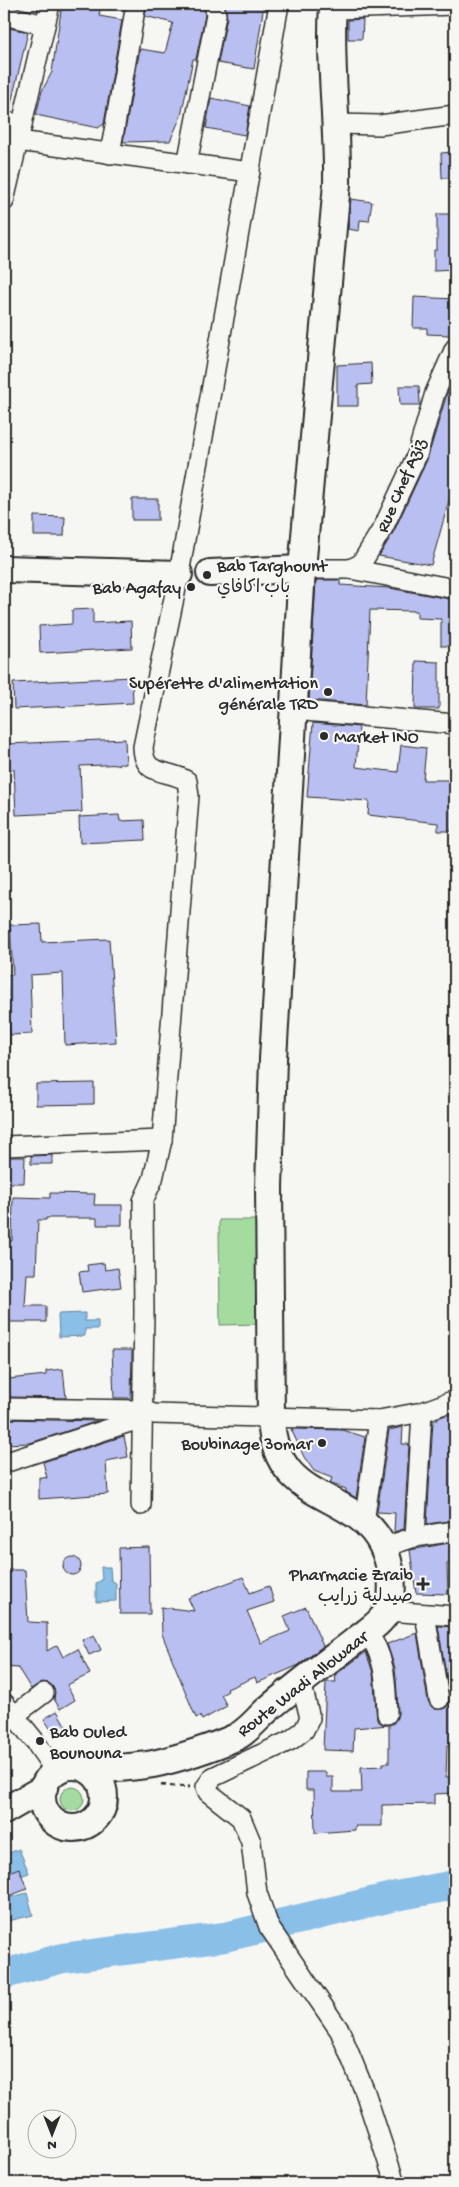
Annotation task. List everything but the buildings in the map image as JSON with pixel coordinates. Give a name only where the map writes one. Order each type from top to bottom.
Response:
[{"type":"street","points":[[4,201],[15,129],[50,4]]},
{"type":"street","points":[[110,154],[136,4]]},
{"type":"street","points":[[187,164],[216,15],[214,4]]},
{"type":"street","points":[[141,1505],[143,1201],[153,1179],[162,1140],[189,796],[187,781],[176,774],[150,768],[144,760],[143,747],[179,574],[279,4]]},
{"type":"street","points":[[333,9],[337,124],[335,217],[302,570],[271,1120],[269,1238],[272,1434],[278,1456],[288,1470],[304,1485],[364,1522],[376,1534],[384,1547],[391,1581],[388,1611],[455,1616]]},
{"type":"street","points":[[4,16],[45,25]]},
{"type":"street","points":[[337,124],[380,125],[455,115]]},
{"type":"street","points":[[15,129],[110,154],[250,172]]},
{"type":"street","name":"Rue Chef Aziz","points":[[350,569],[361,564],[384,526],[417,455],[435,393],[455,348]]},
{"type":"street","points":[[4,569],[179,574]]},
{"type":"street","points":[[210,572],[350,569],[455,589]]},
{"type":"street","points":[[293,710],[455,724]]},
{"type":"street","points":[[4,1146],[162,1140]]},
{"type":"street","points":[[4,1408],[142,1410],[154,1414],[379,1420],[422,1412],[455,1400]]},
{"type":"street","points":[[4,1464],[130,1422],[142,1410]]},
{"type":"street","points":[[415,1537],[422,1412]]},
{"type":"street","points":[[364,1522],[379,1420]]},
{"type":"street","points":[[384,1547],[415,1537],[455,1531]]},
{"type":"street","name":"Route Wadi Allowaar","points":[[104,1801],[120,1786],[155,1774],[238,1736],[301,1682],[366,1632],[388,1611]]},
{"type":"street","points":[[426,1614],[439,1699]]},
{"type":"street","points":[[366,1632],[373,1640],[385,1674],[387,1714]]},
{"type":"street","points":[[301,1682],[310,1718],[304,1730],[291,1740],[213,1777],[206,1787],[208,1792],[241,1818],[251,1842],[257,1893],[269,1927],[340,2031],[365,2092],[395,2183]]},
{"type":"street","points":[[4,1812],[50,1780],[74,1767],[89,1770],[101,1785],[104,1801],[96,1818],[80,1827],[62,1826],[47,1814],[42,1797],[50,1780],[36,1743],[9,1709],[44,1692]]},
{"type":"street","name":"Route Wadi Allowaar","points":[[89,1770],[155,1774]]},
{"type":"street","points":[[4,1819],[47,1814]]},
{"type":"lane","points":[[333,9],[455,10]]},
{"type":"lane","points":[[4,1024],[6,1081]]},
{"type":"path","points":[[455,899],[450,899],[455,913]]},
{"type":"path","points":[[155,1774],[206,1787]]},
{"type":"green space","points":[[219,1220],[260,1220],[260,1324],[220,1325]]},
{"type":"green space","points":[[72,1787],[81,1790],[84,1799],[81,1808],[72,1811],[63,1808],[60,1799],[63,1790]]},
{"type":"water","points":[[85,1313],[85,1321],[98,1321],[98,1329],[85,1329],[85,1336],[59,1337],[58,1314]]},
{"type":"water","points":[[101,1567],[110,1567],[111,1580],[116,1583],[116,1601],[96,1602],[96,1583],[102,1580]]},
{"type":"water","points":[[19,1849],[29,1873],[4,1882],[4,1855]]},
{"type":"water","points":[[27,1893],[33,1915],[4,1922],[4,1899]]},
{"type":"waterway","points":[[4,1974],[63,1958],[225,1937],[396,1896],[455,1885]]},
{"type":"place","name":"Bab Targhount باب اكافاي","points":[[207,575]]},
{"type":"place","name":"Bab Agafay","points":[[191,587]]},
{"type":"place","name":"Supérette d'alimentation générale TRD","points":[[328,692]]},
{"type":"place","name":"Market INO","points":[[324,736]]},
{"type":"place","name":"Boubinage 3omar","points":[[322,1443]]},
{"type":"place","name":"Pharmacie Zraib صيدلية زرايب","points":[[423,1584]]},
{"type":"place","name":"Bab Ouled Bounouna","points":[[40,1741]]}]
